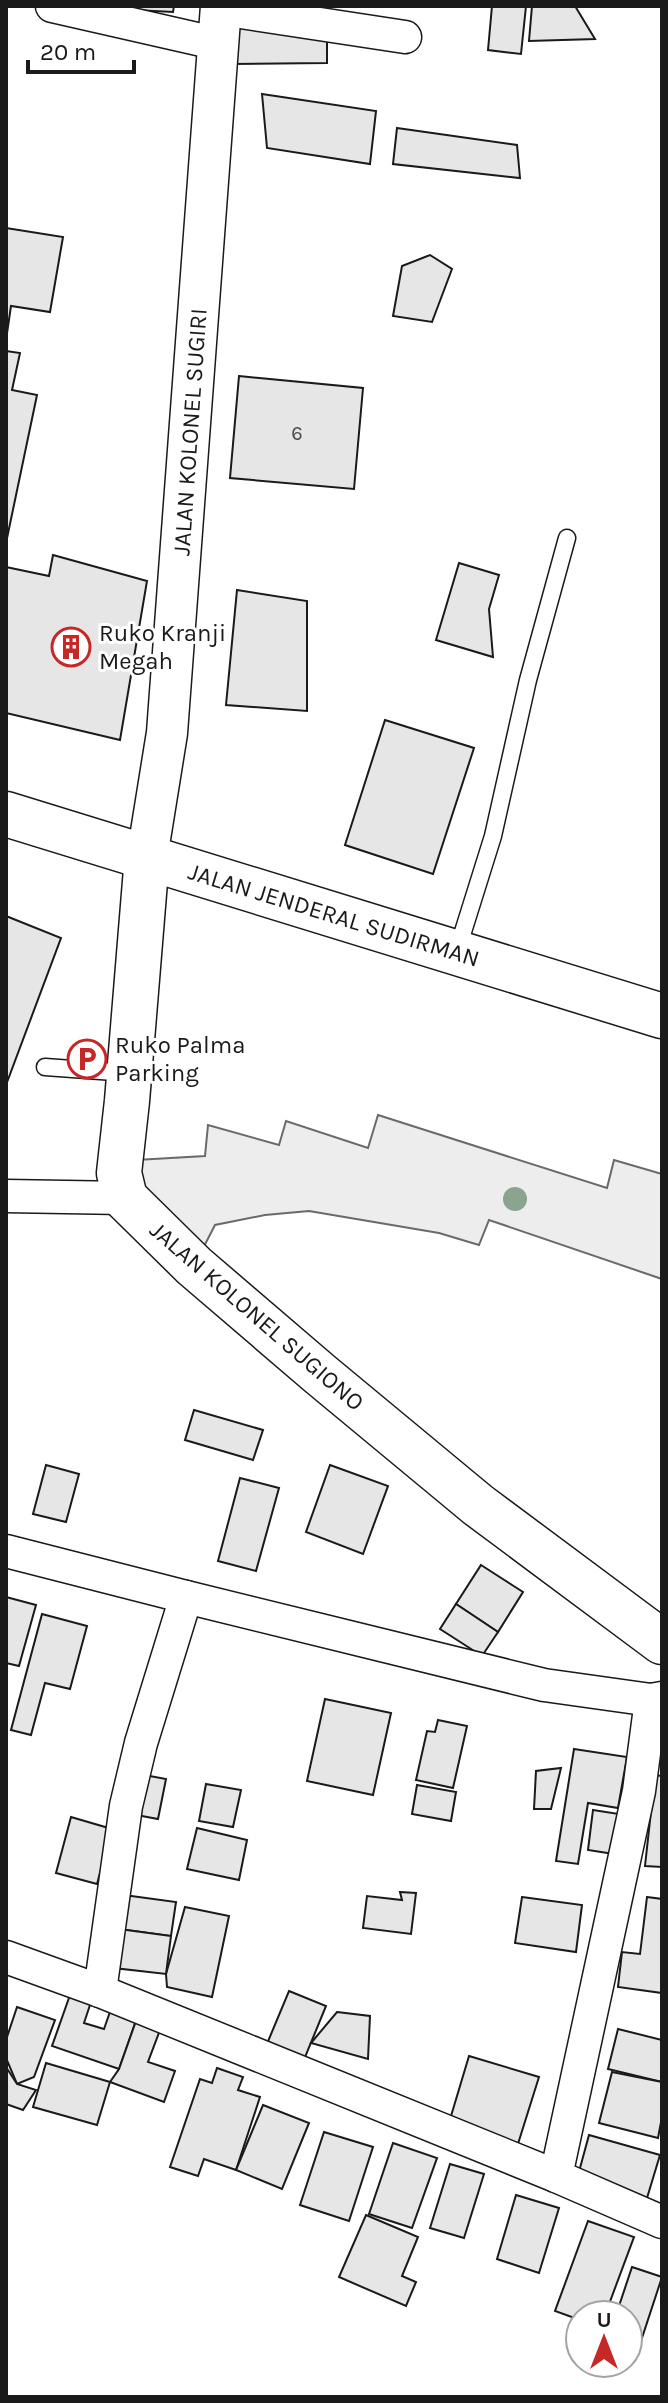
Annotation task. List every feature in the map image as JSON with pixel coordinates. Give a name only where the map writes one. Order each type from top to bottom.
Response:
[{"type":"main road","name":"JALAN JENDERAL SUDIRMAN","points":[[6,814],[662,1016]]},
{"type":"main road","points":[[125,1198],[119,1173],[147,857]]},
{"type":"main road","name":"JALAN KOLONEL SUGIONO","points":[[125,1198],[194,1266],[478,1505],[662,1642]]},
{"type":"street","points":[[52,6],[405,37]]},
{"type":"street","name":"JALAN KOLONEL SUGIRI","points":[[147,857],[167,733],[220,20]]},
{"type":"street","points":[[6,1196],[125,1198]]},
{"type":"street","points":[[6,1551],[544,1685],[656,1699],[556,2176]]},
{"type":"street","points":[[100,1991],[126,1806],[141,1743],[186,1597]]},
{"type":"street","points":[[6,1957],[100,1991],[662,2222]]},
{"type":"lane","points":[[456,952],[493,836],[528,680],[567,538]]},
{"type":"lane","points":[[45,1067],[130,1073]]},
{"type":"shaded area","points":[[378,1115],[607,1188],[614,1160],[662,1174],[662,1279],[489,1220],[479,1245],[439,1233],[309,1211],[265,1215],[215,1225],[194,1266],[119,1173],[136,1160],[205,1156],[208,1125],[279,1145],[286,1121],[368,1148]]},
{"type":"building","points":[[96,6],[174,6],[173,12]]},
{"type":"building","points":[[492,6],[526,6],[521,54],[488,50]]},
{"type":"building","points":[[532,6],[575,6],[595,39],[529,41]]},
{"type":"building","points":[[239,24],[327,34],[327,63],[232,64]]},
{"type":"building","points":[[262,94],[376,111],[370,164],[267,148]]},
{"type":"building","points":[[397,128],[517,145],[520,178],[393,164]]},
{"type":"building","points":[[6,228],[63,237],[50,312],[11,306],[6,340]]},
{"type":"building","points":[[430,255],[452,269],[432,322],[393,316],[402,266]]},
{"type":"building","points":[[6,351],[20,353],[12,390],[37,395],[6,543]]},
{"type":"building","points":[[239,376],[363,388],[354,489],[230,478]]},
{"type":"building","name":"Ruko Kranji Megah","points":[[53,555],[147,581],[120,740],[6,713],[6,567],[49,576]]},
{"type":"building","points":[[459,563],[499,575],[489,609],[493,657],[436,640]]},
{"type":"building","points":[[237,590],[307,601],[307,711],[226,705]]},
{"type":"building","points":[[385,720],[474,748],[433,874],[345,845]]},
{"type":"building","points":[[6,916],[61,938],[6,1085]]},
{"type":"building","points":[[194,1410],[263,1430],[253,1460],[185,1440]]},
{"type":"building","points":[[46,1465],[79,1474],[66,1522],[33,1514]]},
{"type":"building","points":[[330,1465],[388,1486],[363,1554],[306,1532]]},
{"type":"building","points":[[240,1478],[279,1488],[256,1571],[218,1561]]},
{"type":"building","points":[[481,1565],[523,1592],[498,1632],[456,1604]]},
{"type":"building","points":[[6,1597],[36,1605],[19,1666],[6,1663]]},
{"type":"building","points":[[456,1604],[498,1632],[482,1656],[440,1629]]},
{"type":"building","points":[[42,1614],[87,1626],[70,1689],[45,1683],[31,1735],[11,1730]]},
{"type":"building","points":[[325,1699],[391,1713],[373,1795],[307,1781]]},
{"type":"building","points":[[438,1720],[467,1726],[453,1788],[416,1780],[427,1731],[435,1732]]},
{"type":"building","points":[[574,1749],[627,1757],[618,1808],[588,1803],[578,1864],[556,1861]]},
{"type":"building","points":[[561,1768],[551,1809],[534,1809],[536,1771]]},
{"type":"building","points":[[139,1774],[166,1779],[158,1819],[131,1814]]},
{"type":"building","points":[[655,1775],[662,1776],[662,1867],[645,1866]]},
{"type":"building","points":[[206,1784],[241,1790],[233,1827],[199,1821]]},
{"type":"building","points":[[417,1785],[456,1792],[451,1821],[412,1814]]},
{"type":"building","points":[[593,1810],[619,1814],[614,1854],[588,1850]]},
{"type":"building","points":[[71,1817],[112,1829],[97,1884],[56,1873]]},
{"type":"building","points":[[197,1828],[247,1840],[239,1880],[187,1869]]},
{"type":"building","points":[[400,1892],[416,1893],[411,1934],[363,1928],[367,1896],[402,1900]]},
{"type":"building","points":[[124,1895],[176,1902],[171,1936],[119,1929]]},
{"type":"building","points":[[522,1897],[582,1905],[576,1952],[515,1943]]},
{"type":"building","points":[[647,1897],[662,1899],[662,1993],[618,1987],[622,1952],[640,1954]]},
{"type":"building","points":[[185,1907],[229,1916],[212,1997],[167,1987],[166,1974]]},
{"type":"building","points":[[119,1929],[171,1936],[166,1974],[114,1968]]},
{"type":"building","points":[[289,1991],[326,2006],[301,2067],[264,2051]]},
{"type":"building","points":[[70,1995],[91,2002],[84,2023],[104,2029],[111,2009],[137,2018],[119,2069],[52,2046]]},
{"type":"building","points":[[17,2007],[55,2020],[34,2077],[17,2084],[6,2058],[6,2040]]},
{"type":"building","points":[[337,2012],[370,2016],[368,2059],[311,2043]]},
{"type":"building","points":[[137,2018],[160,2030],[148,2062],[175,2071],[164,2102],[110,2082],[119,2069]]},
{"type":"building","points":[[618,2029],[662,2040],[662,2082],[608,2069]]},
{"type":"building","points":[[469,2056],[539,2077],[517,2147],[448,2126]]},
{"type":"building","points":[[46,2063],[110,2082],[97,2125],[33,2107]]},
{"type":"building","points":[[6,2067],[17,2084],[36,2090],[23,2110],[6,2104]]},
{"type":"building","points":[[217,2068],[243,2077],[238,2090],[260,2097],[236,2170],[204,2159],[198,2176],[170,2167],[200,2079],[212,2083]]},
{"type":"building","points":[[612,2072],[662,2082],[662,2117],[658,2138],[599,2123]]},
{"type":"building","points":[[263,2105],[309,2123],[282,2189],[236,2170]]},
{"type":"building","points":[[324,2132],[373,2147],[349,2221],[300,2205]]},
{"type":"building","points":[[589,2135],[660,2155],[647,2198],[577,2179]]},
{"type":"building","points":[[393,2143],[437,2158],[412,2228],[369,2214]]},
{"type":"building","points":[[450,2164],[484,2174],[464,2238],[430,2228]]},
{"type":"building","points":[[516,2195],[559,2208],[539,2273],[497,2259]]},
{"type":"building","points":[[366,2215],[418,2237],[402,2276],[416,2282],[406,2306],[339,2277]]},
{"type":"building","points":[[588,2221],[634,2237],[611,2299],[564,2299],[564,2314],[555,2311]]},
{"type":"building","points":[[632,2267],[662,2277],[644,2332],[644,2299],[621,2299]]},
{"type":"place","name":"Ruko Kranji Megah","points":[[71,647]]},
{"type":"place","name":"Ruko Palma Parking","points":[[87,1059]]}]
